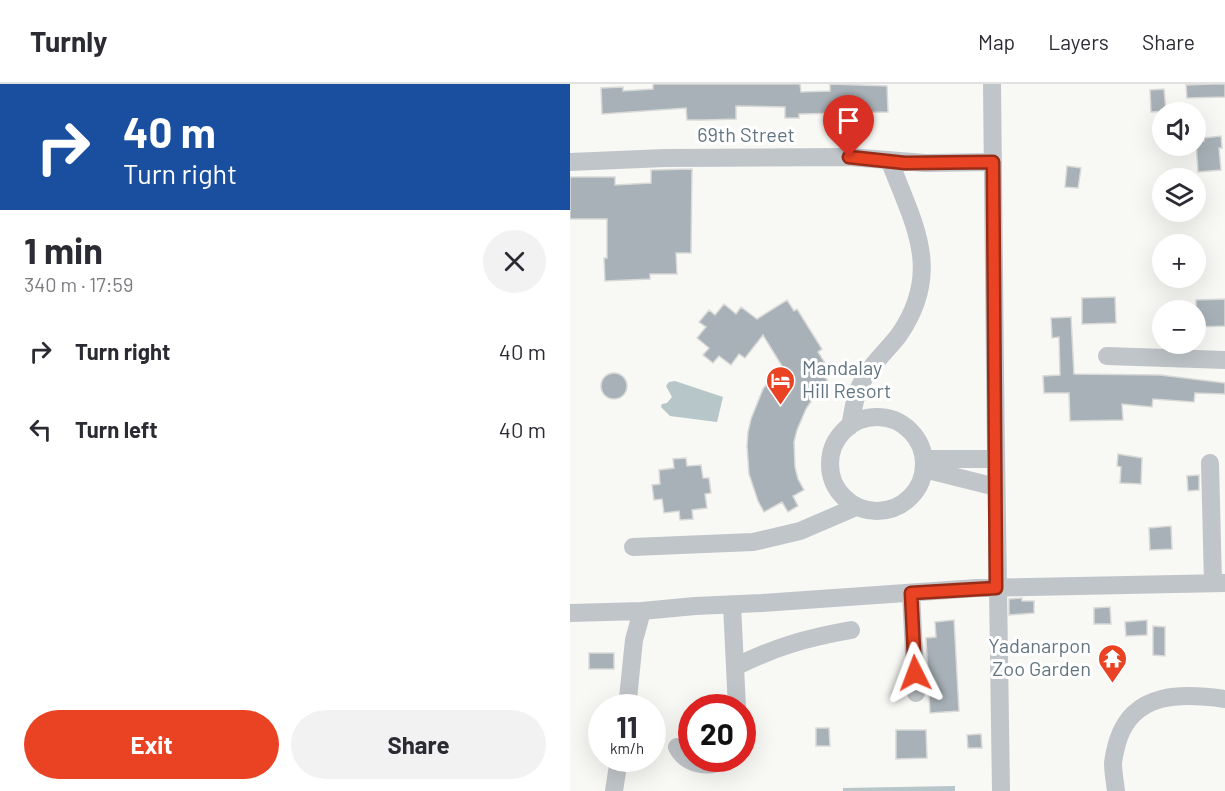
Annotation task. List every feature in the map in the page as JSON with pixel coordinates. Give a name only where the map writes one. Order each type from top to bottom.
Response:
[{"type":"street","points":[[992,84],[1000,791]]},
{"type":"street","name":"69th Street","points":[[570,162],[665,158],[849,157],[926,164],[993,162]]},
{"type":"street","points":[[850,426],[871,418],[893,420],[912,432],[922,449],[924,464],[918,489],[904,503],[896,508],[876,512],[856,507],[841,494],[832,476],[830,465],[836,443],[850,426],[859,388],[866,375],[908,320],[921,287],[922,253],[890,162]]},
{"type":"street","points":[[1107,356],[1225,360]]},
{"type":"street","points":[[924,464],[996,459]]},
{"type":"street","points":[[570,613],[642,611],[996,588],[1219,583],[1210,463]]},
{"type":"street","points":[[924,464],[996,487]]},
{"type":"street","points":[[633,548],[753,542],[800,531],[856,507]]},
{"type":"street","points":[[911,593],[916,693]]},
{"type":"street","points":[[732,605],[736,694]]},
{"type":"street","points":[[628,694],[634,640],[642,611]]},
{"type":"street","points":[[735,666],[763,653],[804,639],[851,630]]},
{"type":"street","points":[[1116,791],[1113,762],[1124,724],[1131,714],[1143,706],[1175,696],[1195,695],[1225,699]]},
{"type":"street","points":[[614,791],[617,772]]},
{"type":"shaded area","points":[[675,381],[723,397],[717,422],[670,416],[661,407],[672,397],[666,386],[669,382]]},
{"type":"shaded area","points":[[955,786],[955,791],[843,791],[843,788]]},
{"type":"building","points":[[653,84],[800,84],[801,92],[830,91],[830,84],[887,86],[888,112],[799,114],[799,118],[785,118],[785,107],[736,106],[736,119],[687,120],[686,108],[602,114],[601,88],[623,87],[623,91],[653,89]]},
{"type":"building","points":[[1225,84],[1225,97],[1187,98],[1186,85]]},
{"type":"building","points":[[1164,89],[1165,102],[1152,102],[1152,112],[1151,112],[1150,90]]},
{"type":"building","points":[[1221,136],[1222,148],[1219,148],[1221,170],[1206,171],[1206,168],[1198,168],[1197,156],[1206,156],[1206,138]]},
{"type":"building","points":[[1067,166],[1081,168],[1078,188],[1065,187]]},
{"type":"building","points":[[692,169],[691,253],[676,253],[677,274],[650,274],[650,279],[605,281],[607,219],[570,219],[570,177],[615,177],[615,185],[651,183],[651,170]]},
{"type":"building","points":[[1115,297],[1116,323],[1082,324],[1082,298]]},
{"type":"building","points":[[1225,299],[1225,326],[1206,327],[1206,300],[1196,300]]},
{"type":"building","name":"Mandalay Hill Resort","points":[[787,300],[794,311],[797,309],[822,349],[818,352],[830,371],[824,375],[830,385],[812,400],[797,430],[794,442],[795,467],[804,490],[793,496],[798,506],[788,512],[782,502],[764,512],[749,474],[748,432],[763,389],[782,366],[763,335],[745,358],[739,354],[731,365],[719,356],[713,363],[703,355],[709,348],[697,338],[706,327],[699,322],[709,310],[715,315],[724,304],[736,314],[741,307],[757,319]]},
{"type":"building","points":[[1071,317],[1074,374],[1160,375],[1225,383],[1225,394],[1195,393],[1194,402],[1153,399],[1152,407],[1122,404],[1123,420],[1070,421],[1069,393],[1044,393],[1043,376],[1060,375],[1059,337],[1052,338],[1051,318]]},
{"type":"building","points":[[614,373],[623,377],[627,386],[623,395],[614,399],[605,395],[601,386],[605,377]]},
{"type":"building","points":[[1118,454],[1142,458],[1141,484],[1120,483],[1121,467],[1117,466]]},
{"type":"building","points":[[686,458],[687,466],[701,465],[703,478],[709,478],[711,493],[705,494],[707,508],[692,510],[693,519],[680,520],[679,511],[664,513],[662,499],[654,500],[652,485],[660,484],[659,470],[674,468],[673,459]]},
{"type":"building","points":[[1199,475],[1199,490],[1188,491],[1187,476]]},
{"type":"building","points":[[1171,526],[1172,549],[1150,550],[1149,528]]},
{"type":"building","points":[[1022,598],[1022,601],[1034,601],[1034,613],[1009,615],[1009,599]]},
{"type":"building","points":[[1110,607],[1111,624],[1094,624],[1094,608]]},
{"type":"building","points":[[954,620],[959,711],[930,713],[926,638],[936,637],[935,622]]},
{"type":"building","points":[[1147,620],[1147,635],[1126,636],[1125,622]]},
{"type":"building","points":[[1153,626],[1165,627],[1165,656],[1153,655]]},
{"type":"building","points":[[589,653],[614,653],[614,669],[589,669]]},
{"type":"building","points":[[816,728],[829,728],[830,746],[816,746]]},
{"type":"building","points":[[896,730],[926,730],[927,758],[896,759]]},
{"type":"building","points":[[981,734],[982,748],[968,748],[967,735]]},
{"type":"place","name":"Mandalay Hill Resort","points":[[781,406]]},
{"type":"place","name":"Yadanarpon Zoo Garden","points":[[1112,684]]},
{"type":"route","points":[[849,157],[926,164],[993,162],[996,588],[911,593],[915,673]]}]
